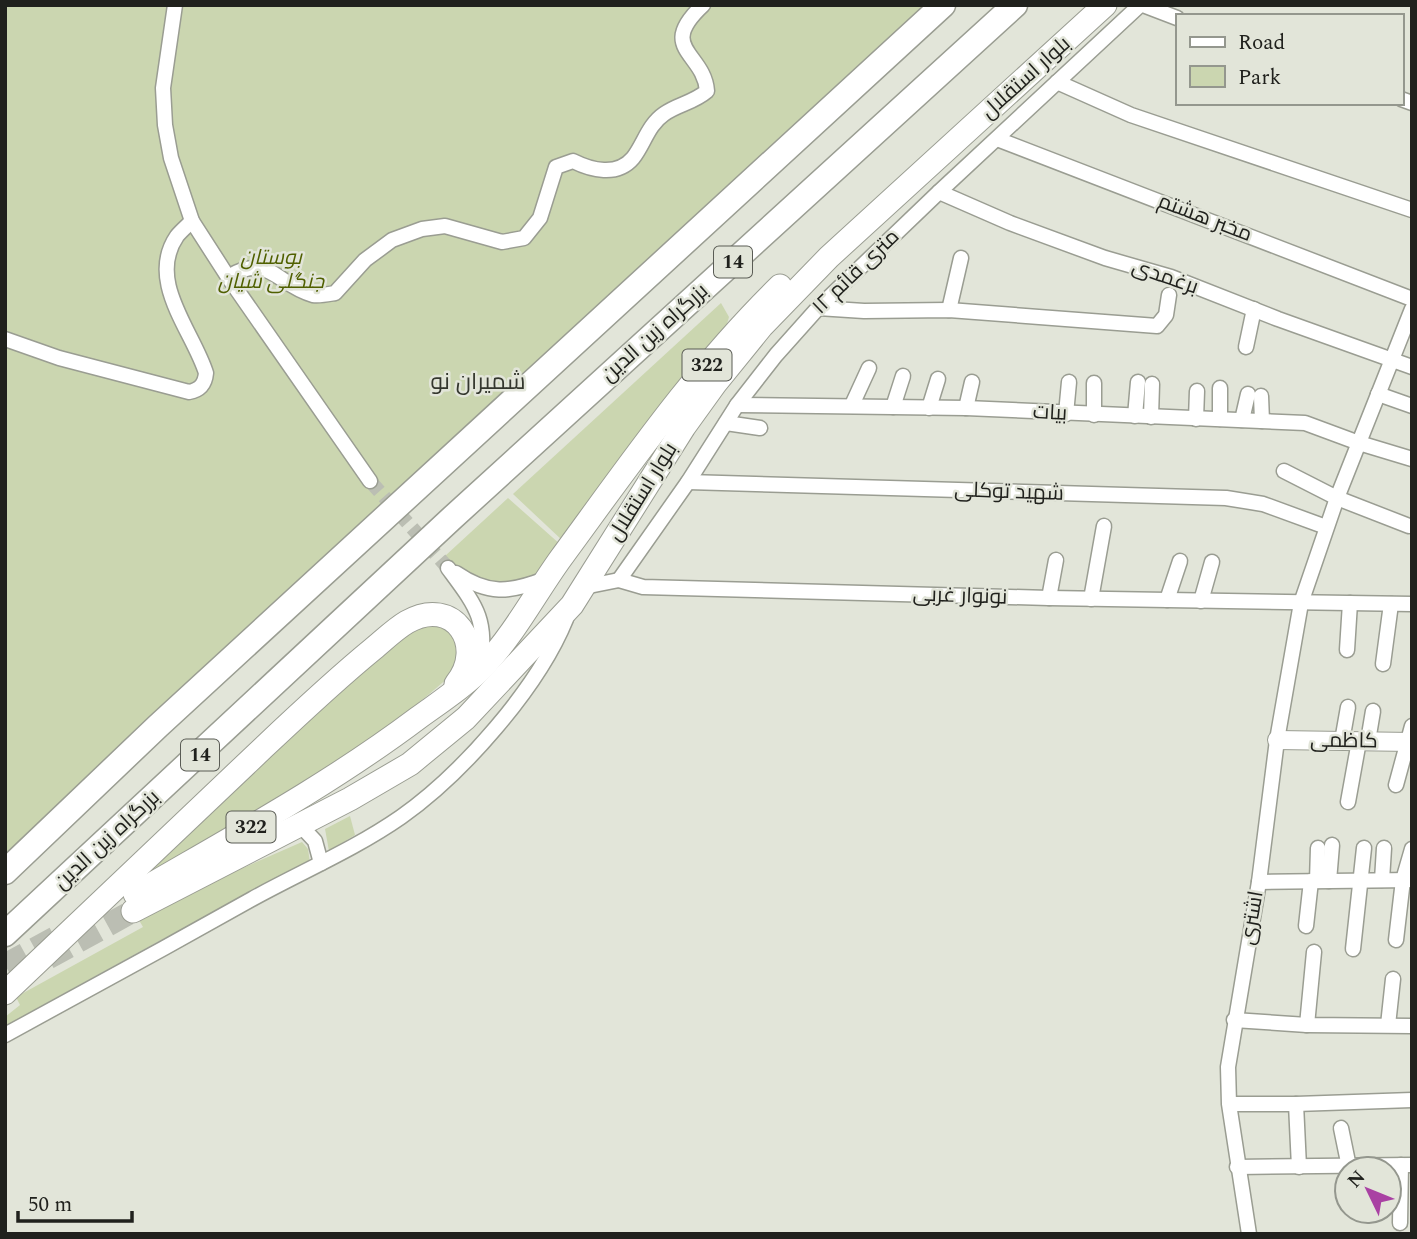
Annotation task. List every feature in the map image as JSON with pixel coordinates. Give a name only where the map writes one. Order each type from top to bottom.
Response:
[{"type":"highway","name":"14","points":[[5,872],[158,726],[943,5]]},
{"type":"highway","name":"بزرگراه زین الدین","points":[[5,934],[451,519],[1015,5]]},
{"type":"main road","name":"بلوار استقلال","points":[[1084,5],[818,249],[754,312],[698,376],[631,461],[546,579],[520,621],[480,670],[368,754],[132,903],[301,826],[410,764],[466,718],[578,596],[684,427],[715,384],[772,317],[829,257],[1105,5]]},
{"type":"main road","points":[[631,461],[647,456],[654,465],[655,473]]},
{"type":"main road","points":[[5,993],[330,685],[406,623],[428,613],[450,617],[463,630],[468,651],[468,663],[462,677],[447,696]]},
{"type":"main road","points":[[368,754],[358,769],[364,778],[383,780]]},
{"type":"street","points":[[175,5],[163,88],[165,125],[171,158],[192,221],[370,481]]},
{"type":"street","points":[[228,277],[245,267],[258,268],[271,270],[287,283],[315,295],[335,293],[365,260],[392,240],[422,229],[445,226],[502,242],[524,238],[540,218],[556,167],[573,161],[591,170],[612,170],[632,160],[655,121],[666,112],[696,101],[707,91],[706,77],[682,44],[683,29],[703,5]]},
{"type":"street","points":[[1142,5],[1176,18]]},
{"type":"street","name":"۱۲ متری قائم","points":[[619,580],[688,482],[737,405],[776,355],[818,309],[939,192],[1142,5]]},
{"type":"street","points":[[1057,82],[1131,115],[1412,210]]},
{"type":"street","name":"مخبر هشتم","points":[[997,139],[1412,299]]},
{"type":"street","name":"برغمدی","points":[[939,192],[1010,223],[1105,258],[1171,278],[1412,367]]},
{"type":"street","points":[[5,339],[59,358],[132,378],[189,392],[196,390],[202,386],[206,373],[171,296],[166,276],[168,255],[177,236],[192,221]]},
{"type":"street","points":[[949,310],[961,258]]},
{"type":"street","name":"برغمدی","points":[[818,309],[949,310],[1157,326],[1166,315],[1169,295]]},
{"type":"street","points":[[1246,347],[1254,309]]},
{"type":"street","name":"اشتری","points":[[1249,1234],[1229,1104],[1228,1067],[1259,881],[1277,740],[1301,603],[1326,527],[1412,309]]},
{"type":"street","points":[[852,405],[869,368]]},
{"type":"street","points":[[893,407],[902,376]]},
{"type":"street","points":[[929,408],[939,379]]},
{"type":"street","points":[[966,408],[972,382]]},
{"type":"street","points":[[1066,414],[1069,382]]},
{"type":"street","points":[[1094,383],[1094,415]]},
{"type":"street","points":[[1135,416],[1145,383],[1151,417]]},
{"type":"street","points":[[1220,388],[1220,419]]},
{"type":"street","points":[[1196,419],[1197,391]]},
{"type":"street","points":[[1378,394],[1412,406]]},
{"type":"street","points":[[1242,420],[1254,395],[1262,421]]},
{"type":"street","name":"بیات","points":[[737,405],[966,408],[1305,423],[1412,459]]},
{"type":"street","points":[[726,423],[760,428]]},
{"type":"street","points":[[1284,471],[1337,498],[1409,526]]},
{"type":"street","name":"شهید توکلی","points":[[688,482],[1226,498],[1264,504],[1326,527]]},
{"type":"street","points":[[1091,599],[1104,526]]},
{"type":"street","points":[[5,1035],[401,817],[465,760],[528,686],[558,638],[578,596],[619,580],[606,551]]},
{"type":"street","points":[[1049,598],[1056,560]]},
{"type":"street","points":[[1167,600],[1180,561]]},
{"type":"street","points":[[1201,601],[1212,562]]},
{"type":"street","points":[[480,670],[483,632],[478,613],[448,568],[481,587],[494,590],[526,587],[546,579]]},
{"type":"street","name":"نونوار غربی","points":[[619,580],[643,587],[1412,604]]},
{"type":"street","points":[[1347,650],[1350,603]]},
{"type":"street","points":[[1383,664],[1391,604]]},
{"type":"street","points":[[1348,707],[1356,741],[1348,802]]},
{"type":"street","points":[[1356,741],[1373,711]]},
{"type":"street","points":[[1396,785],[1411,737]]},
{"type":"street","name":"کاظمی","points":[[1277,740],[1356,741],[1411,737]]},
{"type":"street","points":[[301,826],[315,841],[321,863]]},
{"type":"street","points":[[1306,926],[1319,881],[1325,847]]},
{"type":"street","points":[[1353,948],[1364,848]]},
{"type":"street","points":[[1382,880],[1384,848]]},
{"type":"street","points":[[1396,940],[1412,849]]},
{"type":"street","points":[[1259,881],[1407,880]]},
{"type":"street","points":[[1307,1025],[1314,952]]},
{"type":"street","points":[[1388,1025],[1393,979]]},
{"type":"street","points":[[1234,1020],[1307,1025],[1412,1026]]},
{"type":"street","points":[[1234,1104],[1412,1100]]},
{"type":"street","points":[[1296,1104],[1299,1167]]},
{"type":"street","points":[[1341,1128],[1347,1155]]},
{"type":"street","points":[[1403,1194],[1406,1165]]},
{"type":"street","points":[[1237,1167],[1333,1167]]},
{"type":"green space","name":"بوستان جنگلی شیان","points":[[5,5],[948,5],[5,876]]},
{"type":"green space","points":[[721,303],[729,317],[724,334],[563,541],[513,494]]},
{"type":"green space","points":[[508,498],[561,545],[530,578],[508,585],[484,582],[462,571],[445,556]]},
{"type":"green space","points":[[429,621],[456,633],[460,667],[382,731],[298,788],[123,891],[390,643]]},
{"type":"green space","points":[[350,816],[355,835],[329,851],[325,829]]},
{"type":"green space","points":[[302,842],[308,849],[310,863],[159,941],[5,1026],[5,1017],[20,1005],[16,997],[143,927],[136,915]]},
{"type":"tunnel","points":[[370,481],[448,568]]},
{"type":"tunnel","points":[[48,958],[133,911]]},
{"type":"tunnel","points":[[5,965],[62,934]]},
{"type":"district","name":"شمیران نو","points":[[478,382]]}]
